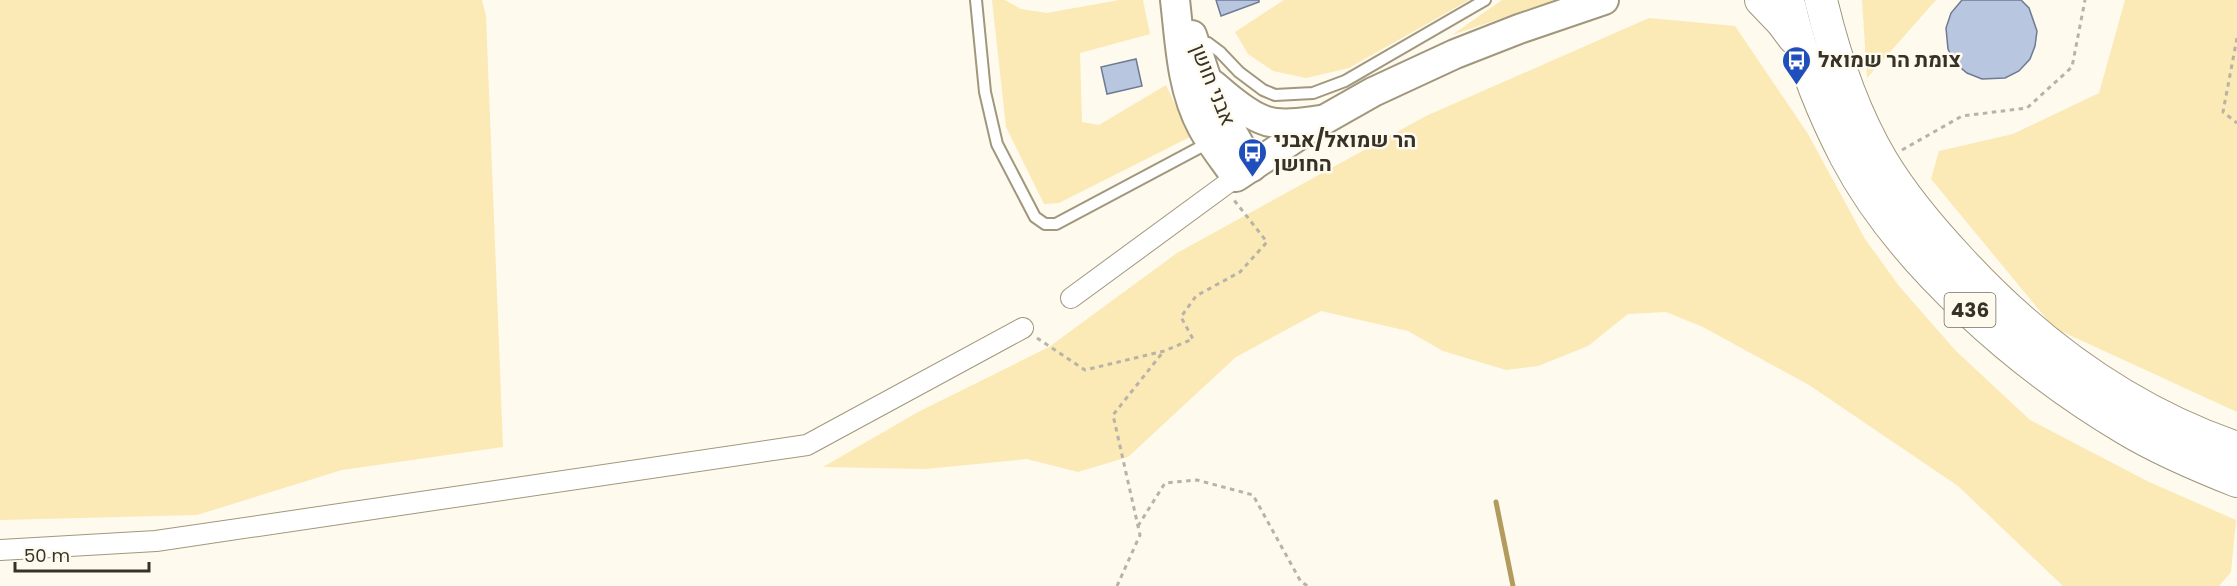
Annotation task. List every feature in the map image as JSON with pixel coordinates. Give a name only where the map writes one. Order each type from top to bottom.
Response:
[{"type":"main road","name":"אבני חושן","points":[[1175,0],[1185,79],[1194,110],[1211,141],[1244,172]]},
{"type":"main road","name":"אבני חושן","points":[[1181,0],[1207,80],[1244,172]]},
{"type":"main road","points":[[1761,0],[1782,22],[1799,45]]},
{"type":"main road","name":"436","points":[[1788,0],[1799,45],[1823,110],[1846,158],[1877,207],[1908,249],[1954,297],[2030,362],[2067,390],[2126,430],[2187,461],[2237,481]]},
{"type":"main road","name":"436","points":[[1821,0],[1835,53],[1858,113],[1882,161],[1907,198],[1975,277],[2015,316],[2064,356],[2110,388],[2218,442],[2237,448]]},
{"type":"main road","points":[[1244,172],[1323,120],[1373,92],[1455,54],[1519,29],[1604,1]]},
{"type":"main road","points":[[1207,80],[1240,107],[1262,120],[1286,123],[1323,120]]},
{"type":"street","points":[[1071,298],[1244,172]]},
{"type":"street","points":[[0,550],[156,541],[807,445],[1023,328]]},
{"type":"lane","points":[[976,0],[985,92],[997,144],[1035,217],[1046,224],[1056,224],[1211,141]]},
{"type":"lane","points":[[1195,43],[1208,43],[1239,72],[1263,90],[1275,95],[1313,93],[1345,81],[1485,0]]},
{"type":"path","points":[[1882,161],[1962,116],[2027,108],[2072,67],[2085,0]]},
{"type":"path","points":[[2237,38],[2223,112],[2237,123]]},
{"type":"path","points":[[1023,328],[1085,370],[1164,351],[1113,415],[1140,535],[1117,586]]},
{"type":"path","points":[[1138,526],[1165,483],[1197,480],[1253,495],[1300,582],[1308,586]]},
{"type":"shaded area","points":[[0,0],[482,0],[486,16],[503,447],[342,470],[197,515],[0,520]]},
{"type":"shaded area","points":[[992,0],[1005,0],[1021,9],[1047,13],[1119,0],[1143,0],[1150,34],[1080,53],[1082,122],[1099,125],[1166,85],[1190,137],[1059,203],[1044,204],[1006,127]]},
{"type":"shaded area","points":[[1284,0],[1469,0],[1349,68],[1306,78],[1273,71],[1248,54],[1235,32]]},
{"type":"shaded area","points":[[1502,0],[1556,0],[1452,35]]},
{"type":"shaded area","points":[[1862,0],[1936,0],[1867,78]]},
{"type":"shaded area","points":[[2125,0],[2237,0],[2237,412],[2054,328],[1931,179],[1939,151],[2013,134],[2099,93]]},
{"type":"shaded area","points":[[1649,18],[1735,26],[1808,134],[1865,239],[1899,286],[1955,350],[2030,420],[2149,482],[2236,520],[2231,572],[2219,586],[2063,586],[1958,486],[1809,385],[1703,327],[1666,312],[1628,314],[1588,346],[1538,366],[1506,370],[1443,351],[1408,331],[1321,311],[1236,357],[1128,457],[1078,472],[1027,459],[925,469],[823,467],[918,412],[1049,347],[1177,253],[1426,116]]},
{"type":"building","points":[[1216,0],[1259,0],[1259,2],[1221,16]]},
{"type":"building","points":[[1962,0],[2021,0],[2029,8],[2037,31],[2035,46],[2030,59],[2019,71],[2005,78],[1982,79],[1967,73],[1955,63],[1948,49],[1946,28],[1951,13]]},
{"type":"building","points":[[1136,59],[1142,86],[1107,94],[1101,67]]},
{"type":"waterway","points":[[1496,502],[1513,586]]},
{"type":"place","name":"צומת הר שמואל","points":[[1797,86]]},
{"type":"place","name":"הר שמואל/אבני החושן","points":[[1253,178]]}]
